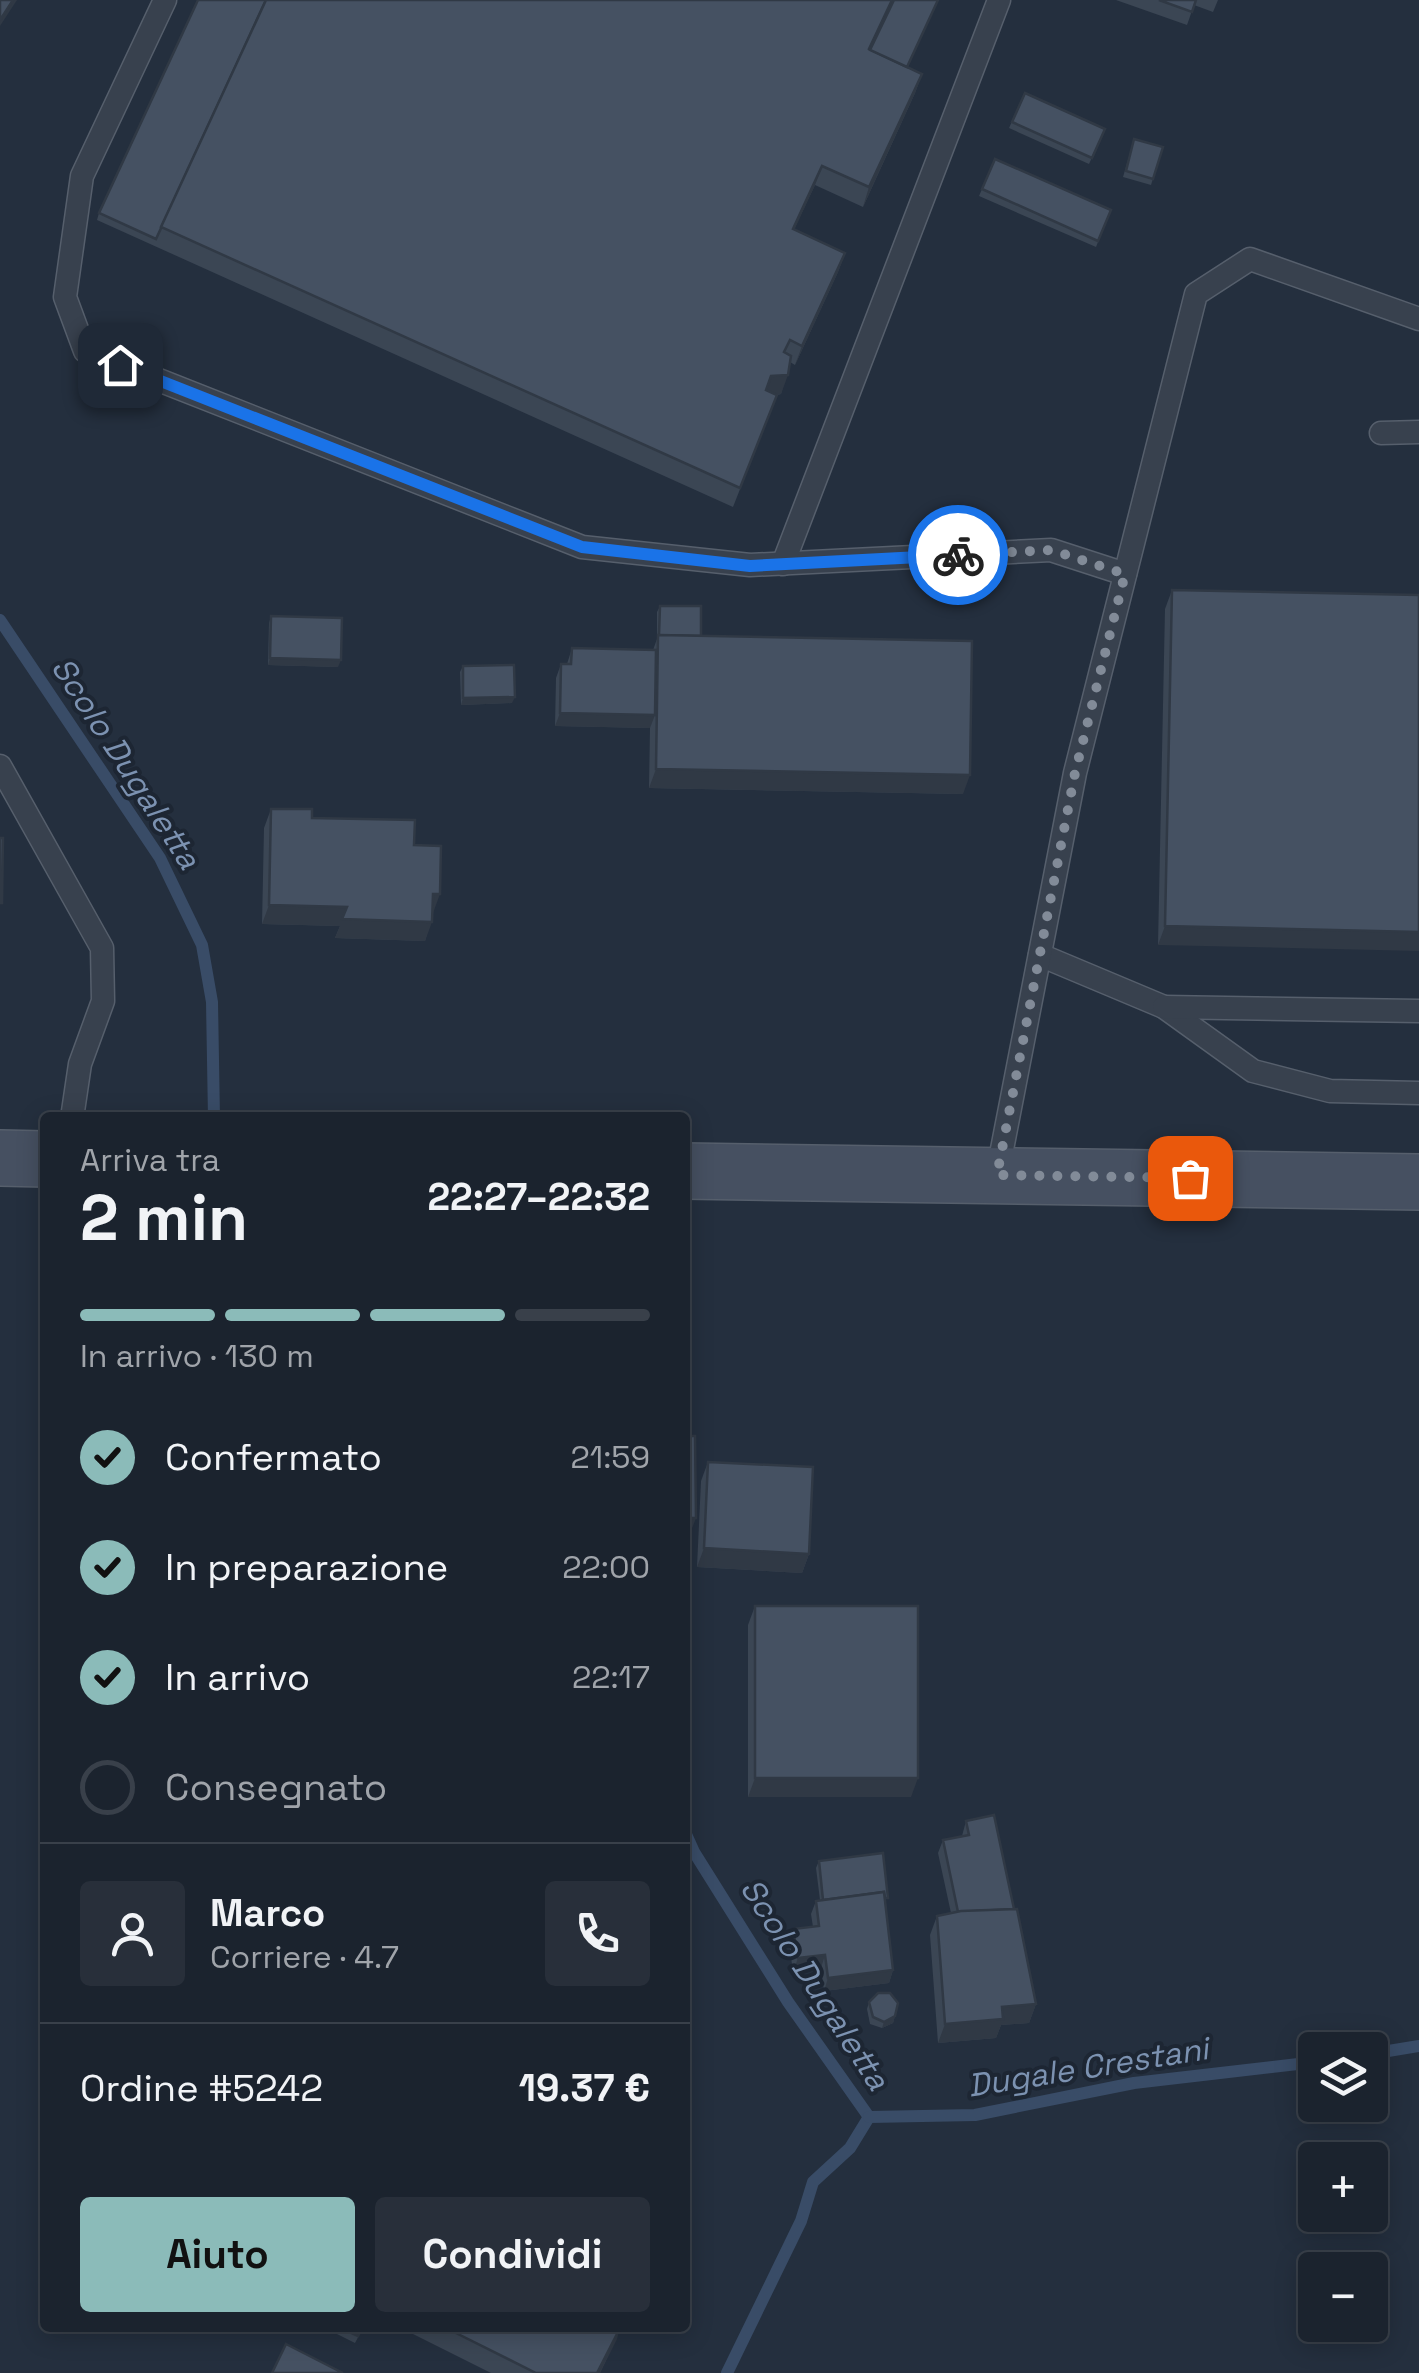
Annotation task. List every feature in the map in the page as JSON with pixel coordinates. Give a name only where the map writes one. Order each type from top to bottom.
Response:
[{"type":"main road","points":[[0,1158],[40,1160]]},
{"type":"main road","points":[[690,1171],[1419,1182]]},
{"type":"lane","points":[[165,0],[82,176],[65,297],[84,351],[582,547],[750,566],[1051,550],[1125,574]]},
{"type":"lane","points":[[782,564],[999,0]]},
{"type":"lane","points":[[997,1175],[1075,773],[1196,294],[1250,259],[1419,319]]},
{"type":"lane","points":[[1381,433],[1419,432]]},
{"type":"lane","points":[[0,766],[102,948],[103,1001],[80,1064],[72,1112]]},
{"type":"lane","points":[[1040,955],[1164,1007],[1254,1070],[1330,1091],[1419,1093]]},
{"type":"lane","points":[[1164,1007],[1419,1011]]},
{"type":"building","points":[[0,0],[13,0],[0,20]]},
{"type":"building","points":[[198,0],[266,0],[156,239],[99,213]]},
{"type":"building","points":[[266,0],[892,0],[869,49],[922,74],[869,187],[822,166],[793,229],[845,253],[802,346],[790,340],[784,352],[791,356],[788,375],[771,376],[766,390],[777,395],[740,488],[161,227]]},
{"type":"building","points":[[894,0],[938,0],[907,67],[870,50]]},
{"type":"building","points":[[1159,0],[1196,0],[1192,12]]},
{"type":"building","points":[[1025,93],[1105,129],[1092,158],[1012,122]]},
{"type":"building","points":[[1134,139],[1163,147],[1153,179],[1126,171]]},
{"type":"building","points":[[995,159],[1111,210],[1098,241],[982,189]]},
{"type":"building","points":[[1172,590],[1419,595],[1419,932],[1165,926]]},
{"type":"building","points":[[660,606],[701,606],[701,636],[659,635]]},
{"type":"building","points":[[271,616],[342,618],[341,660],[270,658]]},
{"type":"building","points":[[658,635],[972,641],[970,775],[656,769]]},
{"type":"building","points":[[572,648],[656,650],[655,715],[560,713],[561,664],[571,664]]},
{"type":"building","points":[[514,665],[515,697],[463,698],[463,666]]},
{"type":"building","points":[[271,809],[312,809],[312,818],[415,820],[414,845],[441,846],[440,894],[433,894],[432,922],[342,919],[347,907],[269,905]]},
{"type":"building","points":[[3,838],[2,903],[0,903]]},
{"type":"building","points":[[690,1436],[695,1436],[696,1518],[690,1518]]},
{"type":"building","points":[[708,1462],[813,1467],[809,1554],[704,1548]]},
{"type":"building","points":[[755,1606],[918,1606],[918,1778],[755,1778]]},
{"type":"building","points":[[994,1815],[1014,1909],[958,1912],[943,1840],[969,1835],[966,1821]]},
{"type":"building","points":[[883,1853],[888,1898],[884,1892],[823,1900],[819,1861]]},
{"type":"building","points":[[884,1892],[893,1970],[828,1978],[825,1955],[798,1958],[793,1929],[819,1926],[816,1901]]},
{"type":"building","points":[[1017,1909],[1036,2004],[1002,2007],[1003,2019],[945,2024],[937,1916]]},
{"type":"building","points":[[878,1993],[890,1993],[898,2003],[895,2016],[884,2022],[873,2017],[869,2002]]},
{"type":"building","points":[[454,2332],[618,2332],[597,2373],[536,2373]]},
{"type":"building","points":[[286,2344],[343,2373],[272,2373]]},
{"type":"waterway","name":"Scolo Dugaletta","points":[[0,620],[160,858],[202,945],[212,1002],[214,1112]]},
{"type":"waterway","name":"Scolo Dugaletta","points":[[690,1843],[788,2002],[869,2117],[850,2148],[813,2182],[801,2221],[727,2373]]},
{"type":"waterway","name":"Dugale Crestani","points":[[1388,2051],[1419,2046]]},
{"type":"waterway","name":"Dugale Crestani","points":[[869,2117],[975,2115],[1134,2083],[1298,2064]]},
{"type":"way so far","points":[[958,555],[1051,550],[1125,574],[1075,773],[997,1175],[1190,1178]]},
{"type":"route","points":[[120,365],[582,547],[750,566],[958,555]]}]
